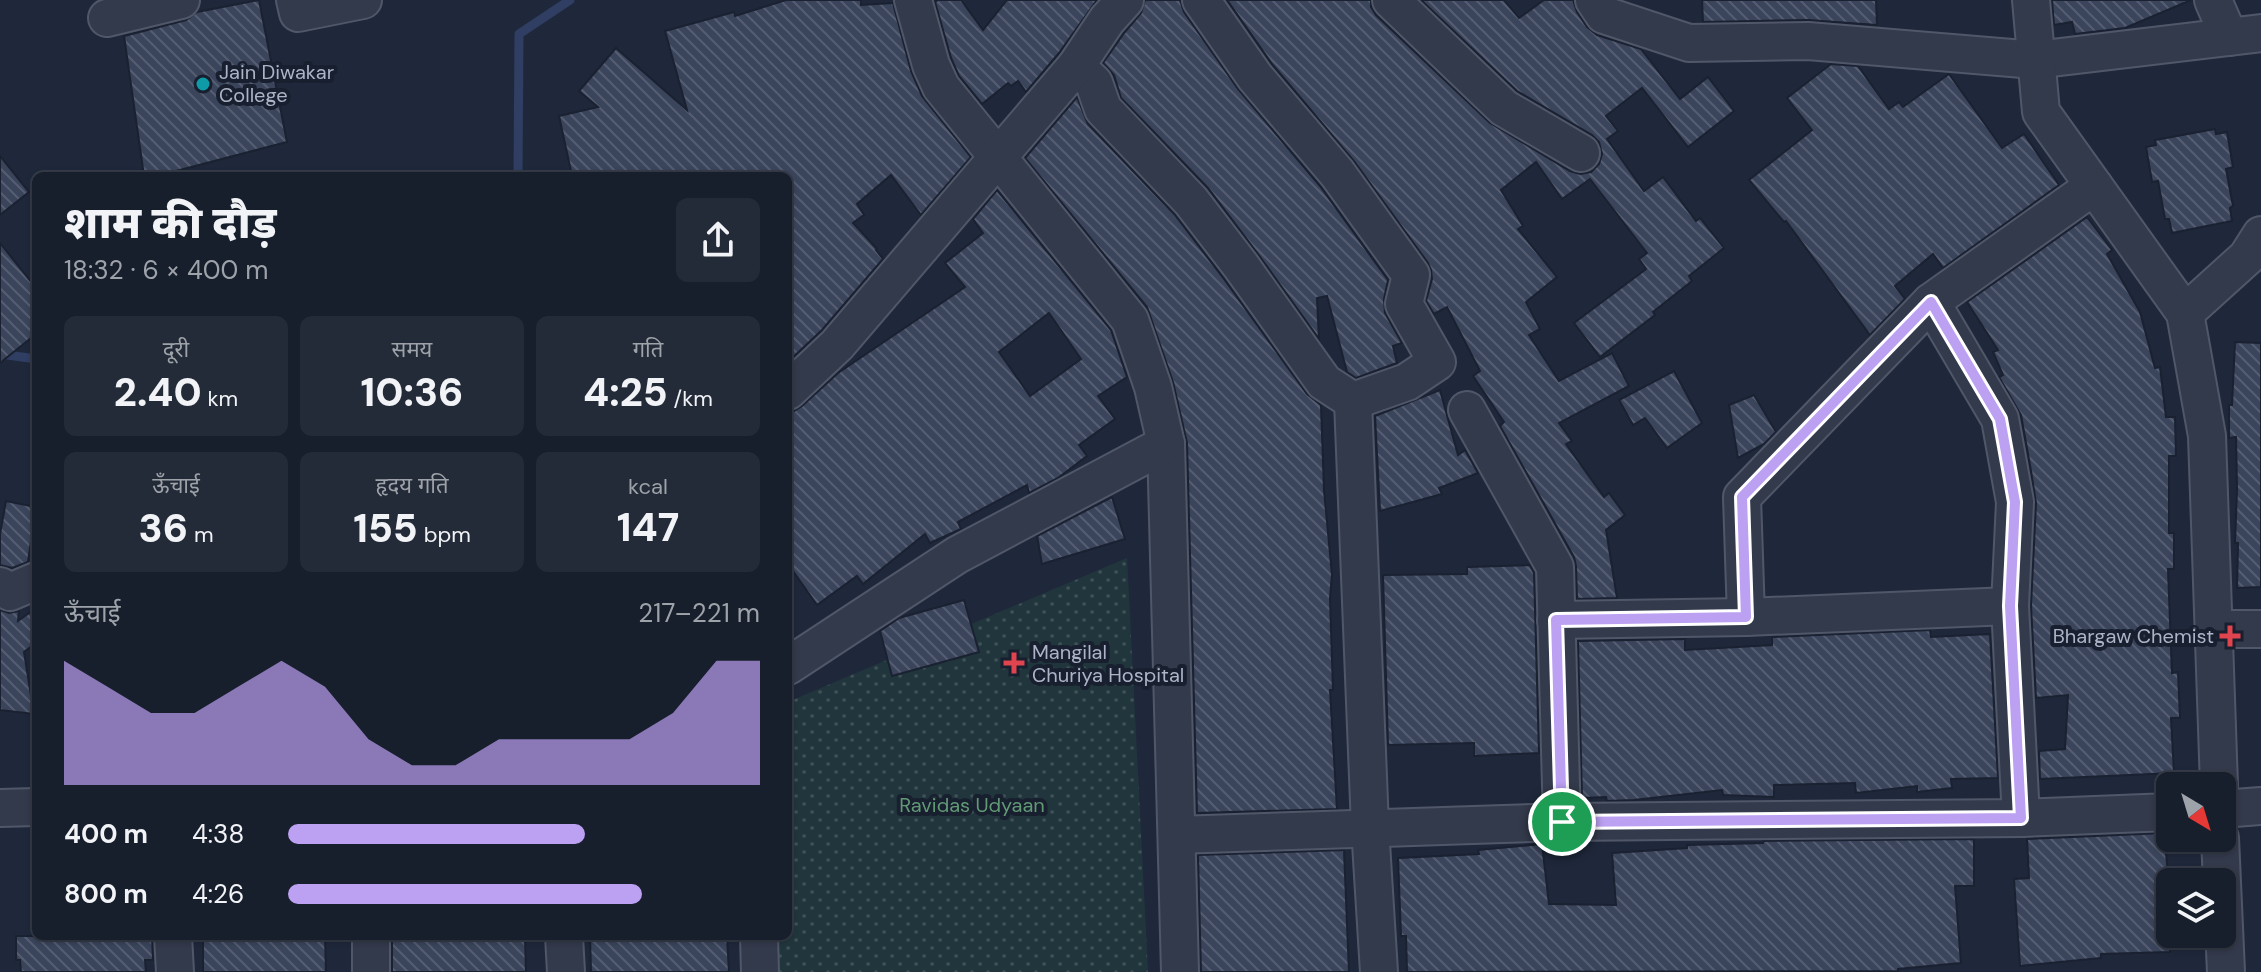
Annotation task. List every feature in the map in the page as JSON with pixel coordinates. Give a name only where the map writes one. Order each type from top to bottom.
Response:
[{"type":"street","points":[[107,18],[181,0]]},
{"type":"street","points":[[295,0],[298,13],[363,0]]},
{"type":"street","points":[[913,0],[931,65],[941,87],[1130,320],[1153,387],[1166,444],[1180,972]]},
{"type":"street","points":[[792,387],[837,345],[998,158],[1076,66],[1107,20],[1125,0]]},
{"type":"street","points":[[1201,0],[1255,77],[1337,173],[1411,275],[1404,304],[1437,362],[1407,382],[1353,401]]},
{"type":"street","points":[[1391,0],[1504,108],[1581,153]]},
{"type":"street","points":[[1594,0],[1604,15],[1689,43],[1808,41],[2035,60],[2245,35]]},
{"type":"street","points":[[2031,0],[2041,112],[2185,313],[2207,436],[2219,772]]},
{"type":"street","points":[[2213,0],[2245,35]]},
{"type":"street","points":[[1076,66],[1094,83],[1103,109],[1191,201],[1324,382],[1353,401]]},
{"type":"street","points":[[1746,617],[1742,497],[1931,302],[2094,186]]},
{"type":"street","points":[[2185,313],[2247,257],[2261,235]]},
{"type":"street","points":[[1931,302],[2000,419],[2015,502],[2010,606],[2021,818]]},
{"type":"street","points":[[1353,401],[1379,972]]},
{"type":"street","points":[[1467,410],[1555,567],[1562,822]]},
{"type":"street","points":[[792,663],[957,555],[1166,444]]},
{"type":"street","points":[[0,586],[10,592],[32,583]]},
{"type":"street","points":[[1556,620],[1746,617],[2010,606]]},
{"type":"street","points":[[2215,629],[2261,629]]},
{"type":"street","points":[[2236,808],[2261,806]]},
{"type":"street","points":[[0,808],[32,807]]},
{"type":"street","points":[[1177,835],[1562,822],[2021,818],[2156,813]]},
{"type":"street","points":[[2221,852],[2226,972]]},
{"type":"street","points":[[173,940],[175,972]]},
{"type":"street","points":[[371,940],[371,972]]},
{"type":"street","points":[[564,940],[566,972]]},
{"type":"street","points":[[759,940],[760,972]]},
{"type":"green space","name":"Ravidas Udyaan","points":[[1127,558],[1148,972],[773,972],[773,940],[792,940],[792,700]]},
{"type":"building","name":"Jain Diwakar College","points":[[259,0],[287,142],[172,172],[143,172],[124,36],[186,20],[197,12]]},
{"type":"building","points":[[786,0],[861,0],[861,5],[893,3],[911,71],[922,96],[971,157],[921,215],[891,175],[857,204],[864,215],[853,223],[883,259],[822,330],[792,358],[792,172],[571,172],[559,116],[598,107],[579,91],[616,48],[687,110],[665,31],[734,12],[735,16]]},
{"type":"building","points":[[961,0],[983,30],[1007,0],[1097,0],[1026,92],[1018,81],[1011,86],[1008,83],[982,104],[959,76],[951,58],[935,2]]},
{"type":"building","points":[[1145,0],[1180,0],[1184,12],[1238,89],[1320,186],[1388,280],[1385,313],[1402,343],[1393,346],[1397,363],[1356,378],[1347,372],[1327,296],[1317,298],[1319,339],[1208,188],[1121,98],[1114,75],[1103,63],[1141,13]]},
{"type":"building","points":[[1227,0],[1371,0],[1376,15],[1490,123],[1580,174],[1591,172],[1599,164],[1602,154],[1599,142],[1517,91],[1421,0],[1504,0],[1519,18],[1544,0],[1573,0],[1587,27],[1597,35],[1641,49],[1680,99],[1708,77],[1734,111],[1688,147],[1642,88],[1606,116],[1618,131],[1607,139],[1644,191],[1663,177],[1696,221],[1700,218],[1724,248],[1689,276],[1692,281],[1653,312],[1655,315],[1600,357],[1574,323],[1646,269],[1639,259],[1647,253],[1590,179],[1562,199],[1536,162],[1501,190],[1523,226],[1518,229],[1557,277],[1526,302],[1540,329],[1529,335],[1559,381],[1612,353],[1629,386],[1559,423],[1572,441],[1566,444],[1604,497],[1609,493],[1625,515],[1606,530],[1617,598],[1577,599],[1574,557],[1500,426],[1504,422],[1473,376],[1480,371],[1447,307],[1434,314],[1426,301],[1432,279],[1428,263],[1354,161],[1272,64]]},
{"type":"building","points":[[1702,0],[1876,0],[1877,25],[1808,20],[1703,22]]},
{"type":"building","points":[[2052,0],[2191,0],[2125,28],[2075,34],[2072,22],[2054,25]]},
{"type":"building","points":[[1831,64],[1858,66],[1889,109],[1899,102],[1903,107],[1949,74],[2002,148],[2024,134],[2059,185],[1943,268],[1933,254],[1895,286],[1905,299],[1870,335],[1786,221],[1749,180],[1812,130],[1787,98]]},
{"type":"building","points":[[1077,97],[1088,124],[1175,215],[1307,394],[1321,405],[1324,490],[1332,575],[1333,690],[1330,690],[1337,809],[1197,813],[1187,443],[1173,382],[1147,307],[1025,158]]},
{"type":"building","points":[[2215,129],[2216,134],[2227,132],[2233,167],[2226,169],[2233,206],[2230,208],[2232,221],[2172,233],[2169,219],[2165,219],[2158,181],[2152,182],[2146,147],[2156,145],[2155,140]]},
{"type":"building","points":[[0,156],[29,192],[0,215]]},
{"type":"building","points":[[997,190],[1111,330],[1127,377],[1098,396],[1115,419],[1079,445],[1087,456],[1058,478],[1029,493],[1027,485],[958,522],[961,529],[930,543],[925,534],[863,584],[857,576],[817,605],[792,570],[792,411],[802,406],[838,373],[965,287],[945,263],[983,233],[973,219]],"holes":[[[1049,313],[1081,359],[1030,396],[999,352]]]},
{"type":"building","points":[[2087,217],[2112,250],[2107,254],[2140,312],[2155,368],[2160,367],[2166,417],[2175,417],[2176,456],[2169,456],[2169,533],[2174,533],[2174,569],[2168,569],[2172,673],[2178,672],[2180,718],[2171,718],[2174,772],[2040,779],[2039,751],[2065,749],[2068,695],[2036,698],[2031,606],[2036,503],[2031,471],[2021,415],[1999,377],[2003,375],[1993,352],[1998,350],[1967,302]]},
{"type":"building","points":[[0,243],[32,283],[32,337],[0,363]]},
{"type":"building","points":[[2235,342],[2261,343],[2261,587],[2237,588],[2236,437],[2229,438]]},
{"type":"building","points":[[1674,371],[1702,423],[1667,448],[1645,418],[1633,425],[1619,400]]},
{"type":"building","points":[[1440,390],[1458,455],[1465,450],[1478,473],[1439,488],[1442,494],[1380,511],[1375,416]]},
{"type":"building","points":[[1754,395],[1776,432],[1764,444],[1738,458],[1729,405]]},
{"type":"building","points":[[1112,497],[1125,539],[1042,564],[1037,536]]},
{"type":"building","points":[[6,501],[32,506],[28,562],[12,568],[0,565],[0,534]]},
{"type":"building","points":[[1530,565],[1534,573],[1539,753],[1474,756],[1474,743],[1388,745],[1383,575],[1467,574],[1467,567]]},
{"type":"building","points":[[964,600],[979,652],[892,676],[880,631],[899,618]]},
{"type":"building","points":[[0,610],[9,613],[19,611],[18,621],[32,611],[32,646],[24,652],[32,714],[0,710]]},
{"type":"building","points":[[1930,630],[1931,637],[1990,634],[1998,778],[1951,779],[1952,788],[1917,792],[1917,786],[1856,793],[1855,783],[1774,785],[1774,797],[1723,795],[1722,790],[1634,800],[1582,798],[1578,641],[1685,639],[1685,650],[1772,645],[1772,637]]},
{"type":"building","points":[[2156,833],[2156,852],[2166,852],[2168,868],[2156,868],[2156,948],[2170,948],[2170,952],[2101,954],[2101,958],[2020,966],[2014,879],[2029,878],[2027,839]]},
{"type":"building","points":[[1974,839],[1974,886],[1955,886],[1961,963],[1898,971],[1407,972],[1406,936],[1401,936],[1398,858],[1479,854],[1478,850],[1542,844],[1549,904],[1616,905],[1612,853],[1763,841]]},
{"type":"building","points":[[1344,850],[1349,972],[1201,972],[1198,855]]},
{"type":"building","points":[[16,936],[32,936],[32,940],[152,940],[153,960],[145,960],[146,972],[21,972],[20,960],[16,960]]},
{"type":"building","points":[[203,940],[325,940],[326,972],[203,972]]},
{"type":"building","points":[[392,940],[525,940],[526,972],[392,972]]},
{"type":"building","points":[[590,940],[727,940],[729,972],[591,972]]},
{"type":"waterway","points":[[518,172],[519,34],[570,0]]},
{"type":"waterway","points":[[0,354],[32,358]]},
{"type":"place","name":"Jain Diwakar College","points":[[203,84]]},
{"type":"place","name":"Bhargaw Chemist","points":[[2230,636]]},
{"type":"place","name":"Mangilal Churiya Hospital","points":[[1014,663]]},
{"type":"route","points":[[1931,302],[2000,419],[2015,502],[2010,606],[2021,818],[1562,822],[1556,620],[1746,617],[1742,497],[1931,302]]}]
